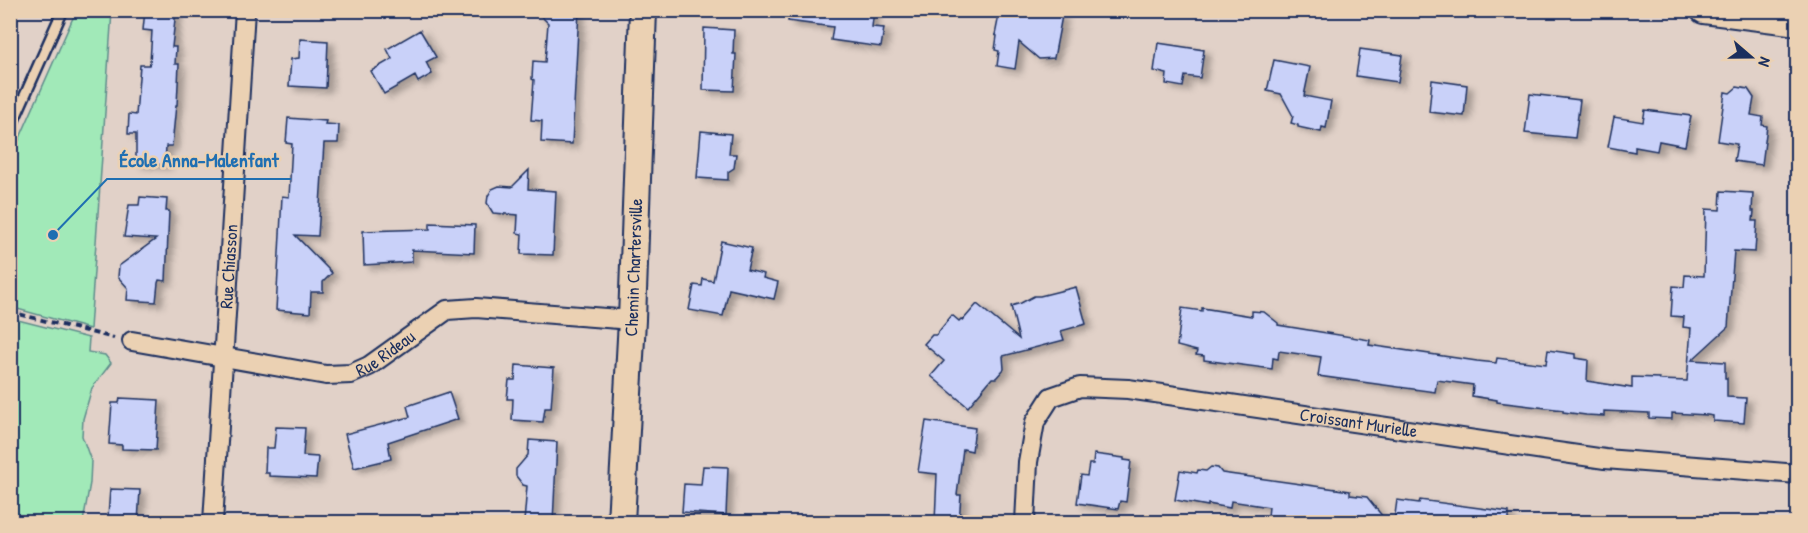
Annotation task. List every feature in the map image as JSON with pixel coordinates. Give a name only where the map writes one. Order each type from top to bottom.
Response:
[{"type":"street","name":"Rue Chiasson","points":[[213,522],[245,10]]},
{"type":"street","name":"Chemin Chartersville","points":[[621,522],[632,320],[643,10]]},
{"type":"street","points":[[1704,10],[1797,22]]},
{"type":"street","name":"Rue Rideau","points":[[132,341],[318,375],[351,374],[369,366],[447,310],[476,308],[632,320]]},
{"type":"street","name":"Croissant Murielle","points":[[1025,522],[1028,462],[1035,422],[1051,397],[1080,387],[1128,389],[1605,459],[1797,474]]},
{"type":"lane","points":[[10,129],[63,10]]},
{"type":"path","points":[[10,312],[132,341]]},
{"type":"green space","points":[[76,11],[112,11],[90,329],[10,307],[11,158]]},
{"type":"green space","points":[[10,318],[89,338],[88,352],[105,355],[111,363],[92,388],[83,419],[82,436],[91,461],[90,483],[83,522],[11,522]]},
{"type":"building","points":[[145,10],[176,10],[172,47],[176,47],[175,64],[179,64],[177,105],[172,146],[166,146],[165,165],[136,163],[136,134],[128,134],[129,114],[136,115],[140,65],[149,65],[150,62],[152,31],[143,30]]},
{"type":"building","points":[[535,10],[579,10],[572,144],[541,142],[542,121],[531,120],[533,61],[545,62],[548,23]]},
{"type":"building","points":[[789,10],[874,10],[872,27],[884,28],[881,47],[831,40],[833,27],[788,21]]},
{"type":"building","points":[[1000,10],[1045,10],[1045,13],[1062,16],[1054,58],[1039,59],[1019,42],[1015,69],[997,66],[999,51],[995,50],[997,36],[995,35]]},
{"type":"building","points":[[704,28],[734,30],[733,54],[736,54],[734,91],[703,90]]},
{"type":"building","points":[[420,30],[436,57],[426,62],[432,74],[418,82],[415,76],[384,94],[371,71],[392,59],[387,49]]},
{"type":"building","points":[[300,39],[328,41],[326,88],[289,86],[291,59],[299,58]]},
{"type":"building","points":[[1158,43],[1204,50],[1200,78],[1185,76],[1183,87],[1166,84],[1167,74],[1154,71]]},
{"type":"building","points":[[1360,49],[1402,55],[1398,82],[1356,76]]},
{"type":"building","points":[[1274,60],[1310,67],[1304,96],[1331,101],[1326,128],[1322,127],[1321,132],[1298,127],[1291,123],[1293,116],[1281,94],[1267,91]]},
{"type":"building","points":[[1432,80],[1467,85],[1464,116],[1429,112]]},
{"type":"building","points":[[1737,87],[1748,89],[1754,98],[1751,115],[1763,117],[1762,125],[1767,126],[1762,165],[1734,161],[1737,144],[1718,141],[1725,92],[1730,93]]},
{"type":"building","points":[[1530,94],[1580,100],[1575,138],[1525,133]]},
{"type":"building","points":[[1645,110],[1691,116],[1685,146],[1659,141],[1657,151],[1635,147],[1635,152],[1608,147],[1614,117],[1643,122]]},
{"type":"building","points":[[288,118],[326,121],[325,124],[339,125],[338,143],[324,143],[318,236],[295,235],[332,273],[323,282],[323,292],[311,292],[310,313],[276,310],[282,196],[289,197],[292,144],[286,143]]},
{"type":"building","points":[[701,131],[731,134],[729,154],[736,154],[734,168],[728,172],[728,180],[697,178]]},
{"type":"building","points":[[529,170],[528,189],[556,191],[553,255],[521,254],[522,234],[517,233],[518,215],[493,213],[487,203],[492,189],[499,186],[512,187]]},
{"type":"building","points":[[1721,191],[1753,193],[1753,221],[1757,221],[1755,252],[1734,251],[1728,327],[1692,360],[1725,362],[1727,397],[1746,398],[1744,423],[1713,421],[1713,416],[1707,415],[1672,413],[1672,419],[1649,418],[1649,413],[1604,411],[1604,416],[1563,412],[1563,410],[1497,402],[1497,400],[1472,396],[1473,385],[1437,380],[1435,392],[1318,376],[1321,357],[1279,351],[1278,359],[1273,358],[1272,369],[1204,360],[1204,356],[1196,355],[1197,351],[1177,346],[1182,308],[1202,311],[1202,308],[1252,316],[1252,311],[1264,312],[1278,325],[1370,340],[1369,345],[1477,361],[1496,363],[1497,358],[1546,364],[1548,350],[1575,354],[1575,358],[1588,360],[1587,381],[1632,388],[1632,377],[1687,381],[1691,328],[1683,327],[1684,317],[1671,316],[1673,286],[1684,287],[1685,275],[1704,276],[1706,209],[1720,210]]},
{"type":"building","points":[[140,197],[167,199],[166,211],[169,211],[166,281],[159,280],[156,302],[127,300],[128,288],[118,277],[119,266],[156,239],[124,237],[129,205],[139,205]]},
{"type":"building","points":[[430,223],[475,225],[474,253],[412,250],[412,262],[364,265],[363,231],[430,229]]},
{"type":"building","points":[[721,241],[752,248],[747,270],[764,274],[763,278],[778,282],[774,299],[729,289],[723,316],[689,310],[694,285],[702,286],[703,279],[713,281]]},
{"type":"building","points":[[1076,287],[1086,324],[1061,331],[1064,340],[1003,356],[1004,369],[996,378],[992,378],[968,407],[931,376],[944,361],[924,344],[932,335],[936,335],[952,315],[959,321],[963,320],[977,304],[1019,339],[1011,306],[1034,296]]},
{"type":"building","points":[[516,365],[554,368],[551,408],[545,408],[543,422],[512,420],[513,399],[507,399],[509,380],[515,380]]},
{"type":"building","points":[[449,392],[458,419],[388,442],[391,459],[354,468],[345,434],[410,417],[407,406]]},
{"type":"building","points":[[120,398],[159,400],[156,450],[122,449],[122,445],[109,444],[112,403],[119,403]]},
{"type":"building","points":[[926,421],[975,428],[972,451],[963,449],[957,495],[961,495],[959,522],[935,522],[937,474],[918,472]]},
{"type":"building","points":[[276,427],[305,428],[303,456],[318,457],[316,478],[269,476],[269,473],[265,473],[266,448],[274,448]]},
{"type":"building","points":[[529,440],[557,442],[553,522],[524,522],[527,486],[523,485],[516,476],[516,469],[528,455]]},
{"type":"building","points":[[1094,454],[1131,461],[1126,502],[1120,501],[1118,509],[1077,503],[1081,475],[1087,476],[1089,464],[1093,464]]},
{"type":"building","points":[[703,466],[728,467],[726,515],[682,512],[684,484],[701,485]]},
{"type":"building","points":[[1211,467],[1218,468],[1222,473],[1350,491],[1350,495],[1367,497],[1387,522],[1278,522],[1279,517],[1268,516],[1269,507],[1231,501],[1230,508],[1175,500],[1180,470],[1197,473],[1198,470],[1206,471]]},
{"type":"building","points":[[110,489],[140,490],[138,522],[109,522]]},
{"type":"building","points":[[1397,500],[1419,503],[1420,500],[1509,512],[1509,522],[1394,522]]},
{"type":"place","name":"École Anna-Malenfant","points":[[53,235]]}]
